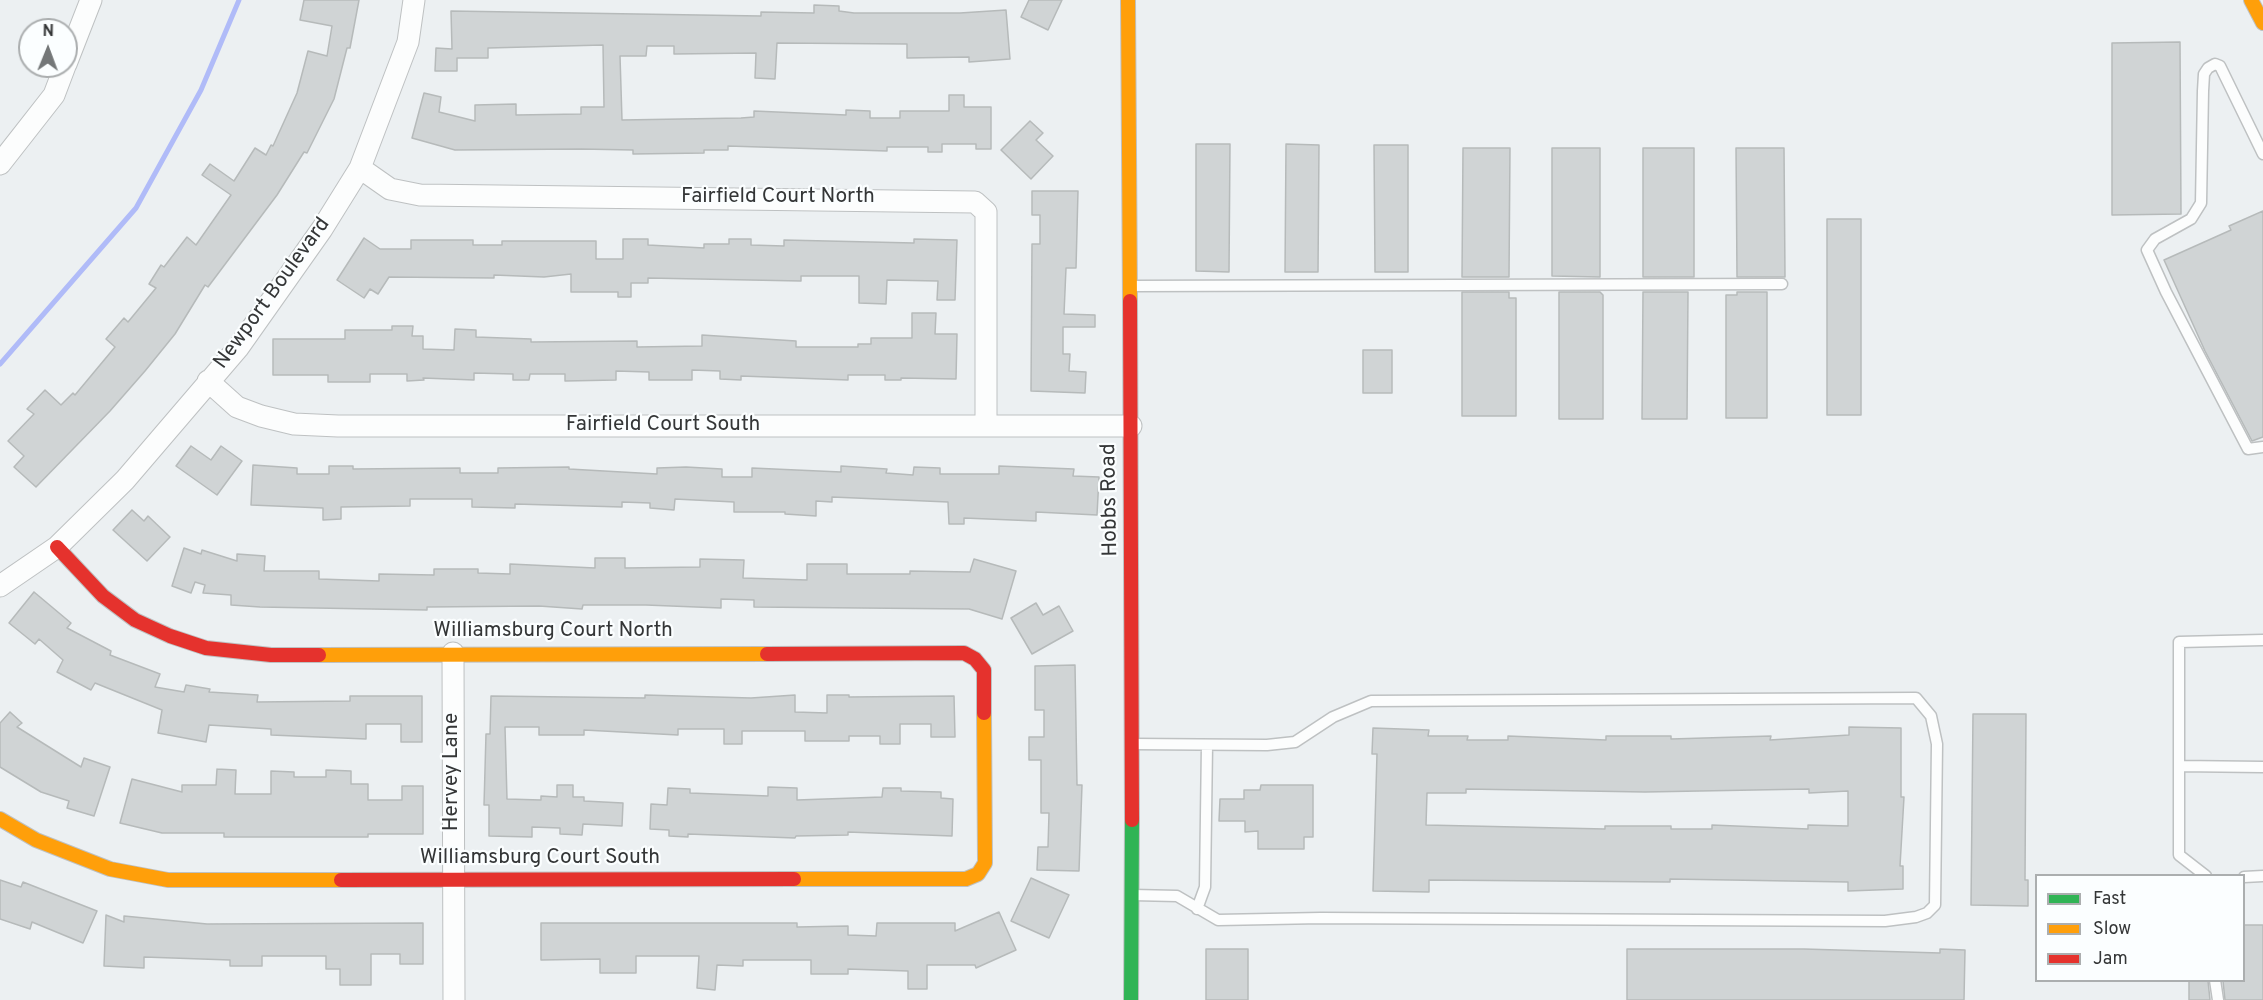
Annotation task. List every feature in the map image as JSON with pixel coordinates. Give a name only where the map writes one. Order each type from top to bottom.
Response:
[{"type":"street","points":[[78,34],[91,0]]},
{"type":"street","name":"Newport Boulevard","points":[[0,586],[57,547],[125,480],[238,348],[322,229],[360,168],[408,42],[414,0]]},
{"type":"street","name":"Hobbs Road","points":[[1128,0],[1131,1000]]},
{"type":"street","points":[[2252,0],[2263,23]]},
{"type":"street","points":[[0,164],[54,95],[61,78]]},
{"type":"street","name":"Fairfield Court North","points":[[360,168],[390,189],[420,195],[975,202],[986,212],[986,425]]},
{"type":"street","name":"Fairfield Court South","points":[[208,381],[237,406],[261,416],[294,424],[338,426],[1131,426]]},
{"type":"street","name":"Williamsburg Court North","points":[[57,547],[103,596],[135,620],[170,636],[206,648],[271,655],[964,653],[975,659],[984,670],[985,762]]},
{"type":"street","name":"Hervey Lane","points":[[453,653],[454,1000]]},
{"type":"street","name":"Williamsburg Court South","points":[[0,819],[36,840],[110,869],[168,880],[966,879],[978,874],[985,863],[985,762]]},
{"type":"lane","points":[[2263,154],[2220,66],[2215,64],[2208,68],[2204,74],[2203,91],[2201,202],[2191,219],[2155,239],[2147,250],[2166,292],[2248,449],[2263,447]]},
{"type":"lane","points":[[1130,286],[1782,284]]},
{"type":"lane","points":[[2203,874],[2179,855],[2179,642],[2263,640]]},
{"type":"lane","points":[[1132,744],[1207,745],[1295,742],[1333,717],[1371,701],[1916,698],[1931,716],[1936,731],[1935,905],[1927,913],[1916,917],[1885,921],[1333,918],[1218,920],[1177,896],[1132,895]]},
{"type":"lane","points":[[1197,909],[1205,887],[1207,745]]},
{"type":"lane","points":[[2179,766],[2263,767]]},
{"type":"lane","points":[[2245,877],[2263,876]]},
{"type":"lane","points":[[2215,982],[2218,1000]]},
{"type":"building","points":[[304,0],[359,0],[350,48],[347,48],[334,99],[307,153],[304,152],[277,195],[208,287],[205,285],[175,334],[145,371],[110,411],[36,487],[14,467],[24,456],[8,441],[34,414],[27,409],[45,390],[61,405],[73,393],[75,395],[115,347],[106,339],[124,318],[128,322],[156,288],[149,284],[161,265],[164,267],[187,237],[196,245],[231,195],[202,175],[210,164],[234,181],[255,148],[266,155],[271,145],[273,146],[297,93],[308,51],[327,56],[332,26],[300,20]]},
{"type":"building","points":[[1029,0],[1062,0],[1048,30],[1021,17]]},
{"type":"building","points":[[814,5],[839,6],[839,11],[854,13],[960,13],[1006,10],[1010,59],[969,62],[969,57],[907,58],[907,44],[777,43],[775,79],[755,78],[756,53],[674,54],[674,46],[647,46],[646,56],[620,56],[622,120],[741,118],[754,117],[754,111],[846,115],[846,110],[870,111],[870,118],[900,118],[900,111],[949,111],[949,95],[964,95],[964,107],[991,107],[991,149],[976,149],[976,144],[942,144],[942,152],[928,152],[928,147],[887,147],[887,151],[728,146],[728,150],[704,150],[704,153],[633,154],[633,150],[455,150],[412,138],[424,93],[441,97],[439,112],[475,121],[475,105],[516,104],[516,115],[581,114],[581,107],[604,107],[603,45],[488,48],[488,58],[457,58],[457,71],[435,71],[436,48],[452,49],[451,11],[761,16],[761,12],[814,13]]},
{"type":"building","points":[[2180,42],[2181,214],[2112,215],[2112,43]]},
{"type":"building","points":[[1030,121],[1043,133],[1036,140],[1053,156],[1031,179],[1001,150]]},
{"type":"building","points":[[1196,144],[1230,144],[1229,272],[1196,271]]},
{"type":"building","points":[[1286,144],[1319,145],[1318,272],[1285,272]]},
{"type":"building","points":[[1374,145],[1408,145],[1408,272],[1375,272]]},
{"type":"building","points":[[1463,148],[1510,148],[1509,277],[1462,277]]},
{"type":"building","points":[[1552,148],[1600,148],[1600,277],[1552,276]]},
{"type":"building","points":[[1643,148],[1694,148],[1694,277],[1643,277]]},
{"type":"building","points":[[1736,148],[1784,148],[1785,277],[1737,277]]},
{"type":"building","points":[[1032,191],[1078,191],[1076,268],[1066,268],[1064,314],[1095,315],[1095,327],[1063,327],[1063,354],[1070,354],[1069,371],[1086,372],[1085,393],[1031,391],[1032,244],[1040,244],[1040,215],[1032,215]]},
{"type":"building","points":[[2263,211],[2263,437],[2252,441],[2205,351],[2164,260],[2231,230],[2229,226]]},
{"type":"building","points":[[1827,219],[1861,219],[1861,415],[1827,415]]},
{"type":"building","points":[[364,238],[380,249],[411,249],[411,240],[473,240],[473,245],[502,245],[502,241],[596,241],[596,259],[623,259],[623,239],[648,239],[648,245],[704,248],[704,244],[729,244],[729,239],[751,239],[751,245],[784,246],[784,240],[914,243],[914,239],[957,240],[955,300],[937,300],[938,281],[887,280],[886,304],[859,303],[859,276],[801,276],[801,281],[648,278],[648,283],[631,283],[631,297],[618,297],[618,292],[571,292],[571,274],[544,277],[494,275],[494,278],[389,277],[378,294],[370,289],[364,298],[337,280]]},
{"type":"building","points":[[1462,292],[1509,292],[1509,298],[1516,298],[1516,416],[1462,416]]},
{"type":"building","points":[[1559,292],[1600,292],[1603,295],[1603,419],[1559,419]]},
{"type":"building","points":[[1643,292],[1688,292],[1687,419],[1642,419]]},
{"type":"building","points":[[1737,292],[1767,292],[1767,418],[1726,418],[1726,295],[1737,295]]},
{"type":"building","points":[[912,313],[936,313],[935,334],[957,334],[956,379],[885,380],[885,375],[848,375],[848,380],[741,376],[741,380],[720,379],[720,371],[692,370],[692,380],[649,380],[649,372],[616,371],[616,380],[565,381],[565,374],[530,374],[529,380],[513,380],[513,374],[474,373],[474,380],[423,378],[424,380],[407,381],[407,374],[370,374],[370,382],[328,382],[328,375],[273,375],[273,339],[345,339],[345,330],[392,330],[392,326],[413,326],[412,336],[423,336],[423,349],[454,350],[455,329],[476,330],[476,337],[531,339],[531,342],[637,341],[637,347],[702,346],[702,335],[796,341],[796,347],[858,347],[858,344],[871,344],[871,338],[912,338]]},
{"type":"building","points":[[1363,350],[1392,350],[1392,393],[1363,393]]},
{"type":"building","points":[[191,446],[211,460],[221,446],[242,461],[217,495],[176,466]]},
{"type":"building","points":[[253,465],[297,468],[297,474],[329,474],[329,466],[353,466],[353,469],[460,468],[460,473],[498,473],[498,468],[569,467],[569,469],[657,474],[657,468],[686,467],[722,469],[722,477],[752,477],[752,468],[841,472],[841,466],[887,469],[886,473],[913,475],[914,467],[940,468],[940,474],[999,474],[999,466],[1074,469],[1073,476],[1099,477],[1097,515],[1036,512],[1036,521],[964,518],[964,524],[949,524],[948,502],[832,497],[832,502],[816,501],[816,516],[785,514],[785,512],[734,512],[734,502],[675,499],[674,510],[650,508],[650,503],[622,502],[622,507],[515,504],[515,508],[472,507],[472,499],[410,499],[410,506],[341,507],[341,519],[323,520],[323,508],[251,505]]},
{"type":"building","points":[[132,510],[144,521],[148,516],[170,537],[147,561],[113,530]]},
{"type":"building","points":[[184,548],[201,554],[202,550],[237,561],[237,554],[265,556],[264,571],[319,571],[319,579],[379,581],[379,574],[434,575],[434,569],[478,569],[478,573],[510,574],[510,564],[595,568],[595,558],[625,558],[625,568],[700,567],[700,559],[744,560],[743,578],[807,580],[807,564],[847,564],[847,574],[910,574],[910,571],[970,572],[974,559],[1016,571],[1002,619],[969,609],[754,607],[754,600],[721,599],[721,608],[646,605],[583,605],[582,609],[539,606],[427,607],[427,610],[260,607],[231,605],[231,595],[203,593],[205,585],[195,582],[191,593],[172,586]]},
{"type":"building","points":[[34,592],[71,623],[67,628],[111,651],[110,655],[160,674],[155,687],[184,692],[186,685],[210,689],[209,692],[258,695],[257,702],[350,701],[350,696],[422,696],[422,742],[401,742],[401,724],[366,724],[366,739],[271,735],[271,729],[209,725],[206,742],[158,733],[162,710],[95,683],[91,690],[57,672],[63,660],[39,639],[35,644],[9,623]]},
{"type":"building","points":[[1036,603],[1043,615],[1059,606],[1073,631],[1032,654],[1011,618]]},
{"type":"building","points":[[1075,665],[1077,785],[1082,785],[1079,871],[1037,870],[1038,847],[1048,847],[1049,813],[1041,813],[1041,760],[1029,760],[1029,737],[1044,737],[1044,710],[1035,710],[1035,666]]},
{"type":"building","points":[[645,695],[751,698],[795,695],[795,712],[827,713],[827,695],[849,695],[849,697],[954,696],[955,737],[931,737],[931,724],[900,724],[900,744],[880,744],[880,736],[849,736],[849,741],[805,741],[805,731],[742,731],[742,744],[724,744],[724,729],[678,729],[678,735],[584,730],[584,735],[539,735],[539,727],[505,727],[507,799],[541,800],[541,796],[557,797],[557,785],[573,785],[573,797],[584,797],[584,801],[623,803],[622,826],[583,824],[582,835],[560,834],[560,828],[532,827],[532,837],[489,836],[489,805],[484,805],[486,734],[490,734],[491,696],[645,698]]},
{"type":"building","points":[[10,712],[22,723],[17,727],[81,767],[84,758],[110,767],[94,816],[67,808],[69,801],[41,792],[0,767],[0,723]]},
{"type":"building","points":[[1973,714],[2026,714],[2025,880],[2028,880],[2028,906],[1971,905]]},
{"type":"building","points":[[1849,727],[1901,728],[1901,797],[1904,797],[1900,866],[1903,866],[1903,889],[1848,891],[1848,882],[1670,879],[1670,882],[1429,880],[1429,892],[1373,891],[1377,754],[1372,754],[1373,728],[1429,730],[1428,736],[1468,736],[1467,740],[1508,740],[1508,736],[1606,740],[1606,736],[1671,736],[1671,739],[1771,736],[1770,740],[1849,735]],"holes":[[[1466,789],[1645,792],[1809,789],[1809,793],[1848,791],[1848,826],[1808,825],[1808,829],[1712,825],[1712,829],[1671,829],[1671,826],[1605,826],[1605,829],[1426,825],[1427,793],[1466,793]]]},
{"type":"building","points":[[217,769],[236,770],[235,794],[271,794],[271,771],[294,772],[294,777],[326,777],[326,770],[351,771],[351,784],[368,784],[368,800],[402,800],[402,786],[423,786],[423,834],[368,834],[368,837],[224,837],[224,833],[162,833],[120,823],[132,779],[182,792],[182,785],[216,785]]},
{"type":"building","points":[[1261,785],[1313,785],[1313,837],[1304,837],[1304,849],[1258,849],[1258,831],[1245,832],[1245,821],[1219,821],[1220,799],[1244,799],[1244,790],[1260,790]]},
{"type":"building","points":[[768,787],[797,788],[797,800],[882,797],[883,788],[941,792],[941,798],[953,799],[952,836],[848,832],[848,835],[796,836],[795,838],[688,834],[688,837],[669,836],[669,830],[650,829],[651,804],[667,805],[668,788],[690,789],[690,793],[768,796]]},
{"type":"building","points":[[1031,878],[1069,895],[1049,938],[1011,921]]},
{"type":"building","points":[[0,880],[21,887],[23,882],[97,911],[83,943],[32,922],[30,929],[0,919]]},
{"type":"building","points":[[999,912],[1016,950],[976,968],[975,965],[927,965],[927,989],[908,989],[908,971],[848,969],[848,974],[811,974],[811,960],[743,960],[743,966],[717,965],[715,990],[697,988],[699,956],[636,956],[636,973],[600,973],[600,959],[541,960],[541,923],[797,923],[797,927],[848,926],[848,935],[876,936],[877,923],[955,923],[955,931]]},
{"type":"building","points":[[106,915],[124,922],[124,916],[207,924],[423,923],[423,964],[400,964],[400,954],[371,954],[371,985],[340,985],[340,969],[326,969],[326,956],[262,956],[262,966],[230,966],[230,960],[144,957],[144,968],[104,966]]},
{"type":"building","points":[[2245,925],[2263,925],[2263,1000],[2225,1000],[2223,982],[2245,982]]},
{"type":"building","points":[[1206,949],[1248,949],[1248,1000],[1206,1000]]},
{"type":"building","points":[[1627,949],[1804,949],[1940,953],[1940,949],[1965,950],[1964,1000],[1627,1000]]},
{"type":"building","points":[[2189,982],[2208,982],[2210,1000],[2189,1000]]},
{"type":"waterway","points":[[0,364],[136,208],[201,90],[239,0]]},
{"type":"traffic: fast","points":[[1131,1000],[1132,820]]},
{"type":"traffic: slow","points":[[1128,0],[1130,301]]},
{"type":"traffic: slow","points":[[2251,0],[2263,23]]},
{"type":"traffic: slow","points":[[319,655],[767,654]]},
{"type":"traffic: slow","points":[[794,879],[966,879],[978,874],[985,863],[984,713]]},
{"type":"traffic: slow","points":[[0,819],[36,840],[110,869],[168,880],[341,880]]},
{"type":"traffic: jam","points":[[1130,301],[1132,820]]},
{"type":"traffic: jam","points":[[57,547],[103,596],[135,620],[170,636],[206,648],[271,655],[319,655]]},
{"type":"traffic: jam","points":[[767,654],[964,653],[975,659],[984,670],[984,713]]},
{"type":"traffic: jam","points":[[341,880],[794,879]]}]
